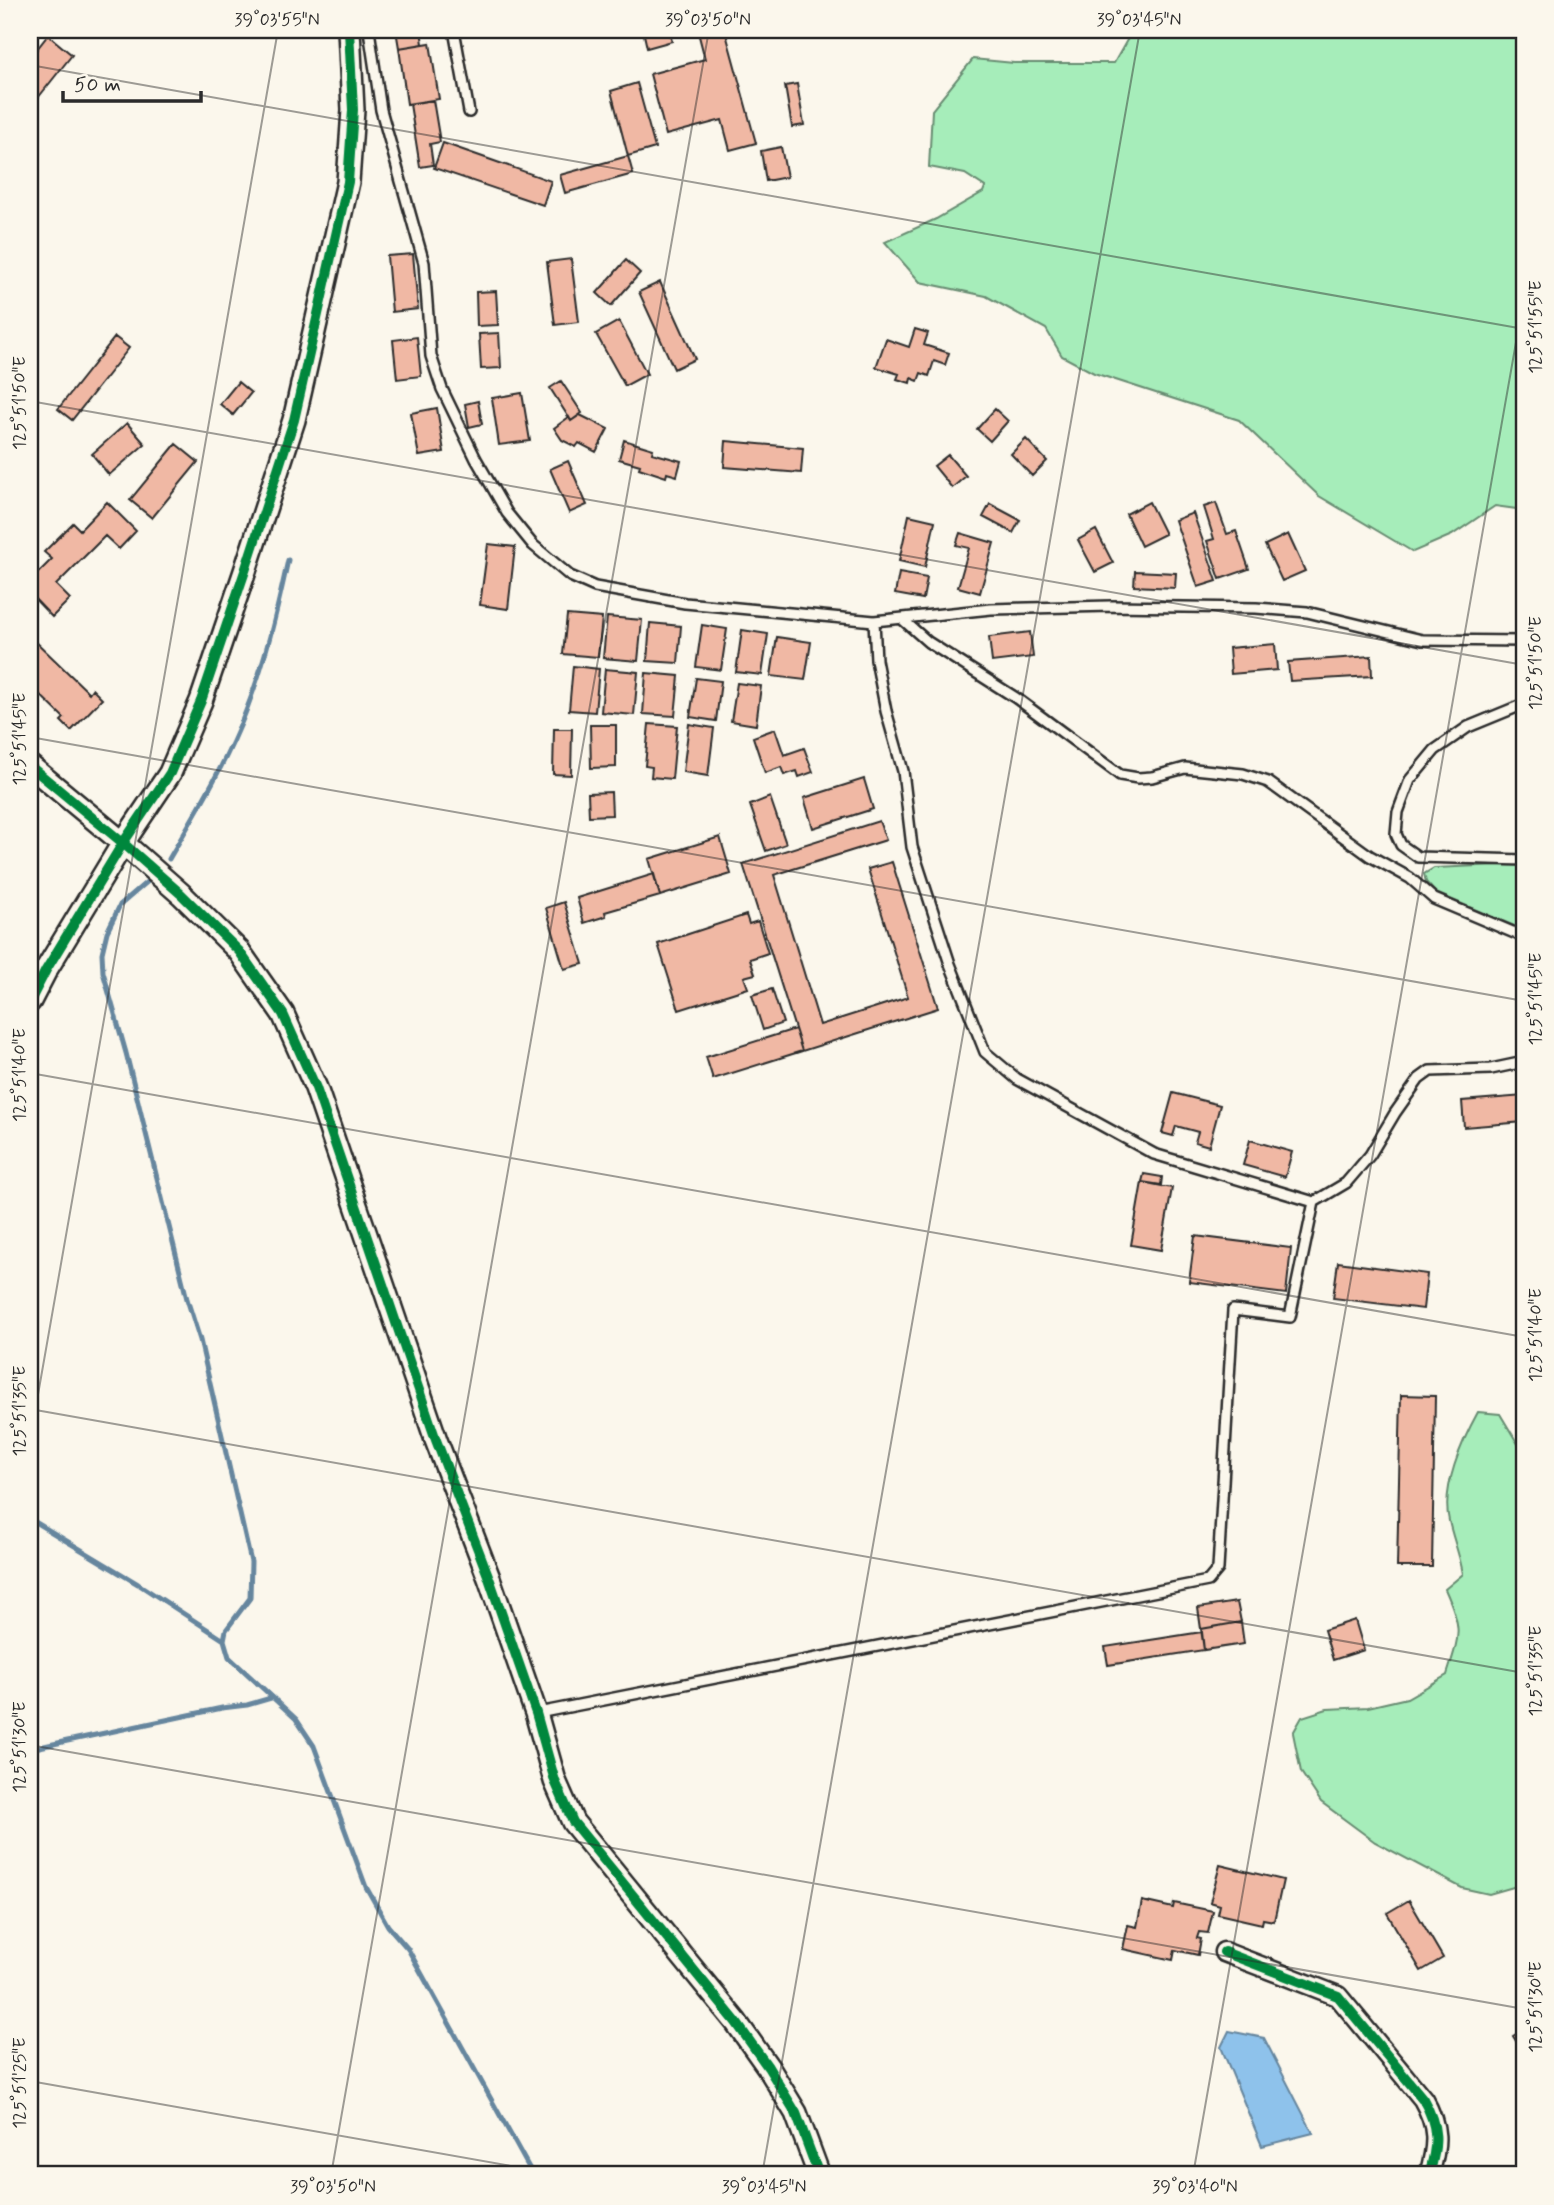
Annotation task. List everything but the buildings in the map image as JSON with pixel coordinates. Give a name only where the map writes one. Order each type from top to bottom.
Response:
[{"type":"street","points":[[30,1001],[123,843],[170,773],[201,701],[294,420],[348,182],[353,110],[349,30]]},
{"type":"street","points":[[30,766],[123,843],[239,951],[283,1014],[316,1088],[432,1427],[536,1713],[555,1781],[573,1822],[736,2022],[768,2067],[796,2113],[819,2175]]},
{"type":"street","points":[[1224,1952],[1338,1996],[1352,2011],[1423,2099],[1431,2113],[1436,2129],[1436,2152],[1429,2175]]},
{"type":"lane","points":[[369,30],[381,110],[424,263],[431,356],[442,390],[476,459],[507,513],[533,545],[570,576],[595,587],[685,603],[874,621],[991,609],[1111,606],[1256,608],[1307,611],[1422,640],[1524,641]]},
{"type":"lane","points":[[454,30],[469,112]]},
{"type":"lane","points":[[902,619],[929,642],[1016,698],[1120,775],[1152,777],[1185,768],[1242,774],[1268,782],[1370,856],[1410,878],[1434,899],[1524,937]]},
{"type":"lane","points":[[874,621],[876,660],[886,711],[903,771],[912,848],[950,964],[985,1052],[1017,1079],[1154,1154],[1314,1202],[1346,1183],[1370,1155],[1419,1079],[1430,1071],[1491,1069],[1524,1062]]},
{"type":"lane","points":[[1524,704],[1468,727],[1435,750],[1410,780],[1398,812],[1396,834],[1401,845],[1418,857],[1524,860]]},
{"type":"lane","points":[[536,1713],[1208,1581],[1218,1569],[1233,1310],[1290,1317],[1314,1202]]},
{"type":"green space","points":[[1128,30],[1524,30],[1524,510],[1495,506],[1452,535],[1413,552],[1319,496],[1239,420],[1094,373],[1062,356],[1046,329],[986,296],[920,282],[885,242],[936,219],[983,192],[985,187],[965,174],[929,167],[932,110],[973,59],[1014,63],[1114,63],[1131,33]]},
{"type":"green space","points":[[1524,864],[1524,930],[1436,893],[1426,882],[1424,874],[1434,868]]},
{"type":"green space","points":[[1478,1412],[1500,1414],[1524,1454],[1524,1884],[1489,1894],[1462,1888],[1375,1842],[1321,1802],[1301,1772],[1293,1733],[1302,1717],[1327,1709],[1368,1707],[1407,1698],[1447,1675],[1458,1632],[1455,1614],[1445,1589],[1463,1574],[1449,1521],[1448,1494],[1454,1465]]},
{"type":"water","points":[[1229,2031],[1264,2038],[1313,2133],[1262,2146],[1221,2047]]},
{"type":"waterway","points":[[169,859],[220,768],[246,711],[270,636],[288,560]]},
{"type":"waterway","points":[[148,881],[120,905],[107,932],[102,953],[103,972],[126,1053],[187,1299],[200,1340],[251,1562],[250,1598],[226,1630],[224,1640],[229,1657],[296,1719],[314,1746],[366,1887],[388,1926],[408,1949],[533,2175]]},
{"type":"waterway","points":[[30,1519],[224,1640]]},
{"type":"waterway","points":[[30,1749],[271,1698]]},
{"type":"cycle path","points":[[30,1001],[123,843],[170,773],[201,701],[245,571],[294,420],[348,182],[353,110],[349,30]]},
{"type":"cycle path","points":[[30,766],[181,894],[239,951],[283,1014],[316,1088],[436,1440],[489,1578],[536,1713],[555,1781],[573,1822],[736,2022],[768,2067],[796,2113],[819,2175]]},
{"type":"cycle path","points":[[1224,1952],[1338,1996],[1423,2099],[1432,2118],[1435,2136],[1429,2175]]}]
